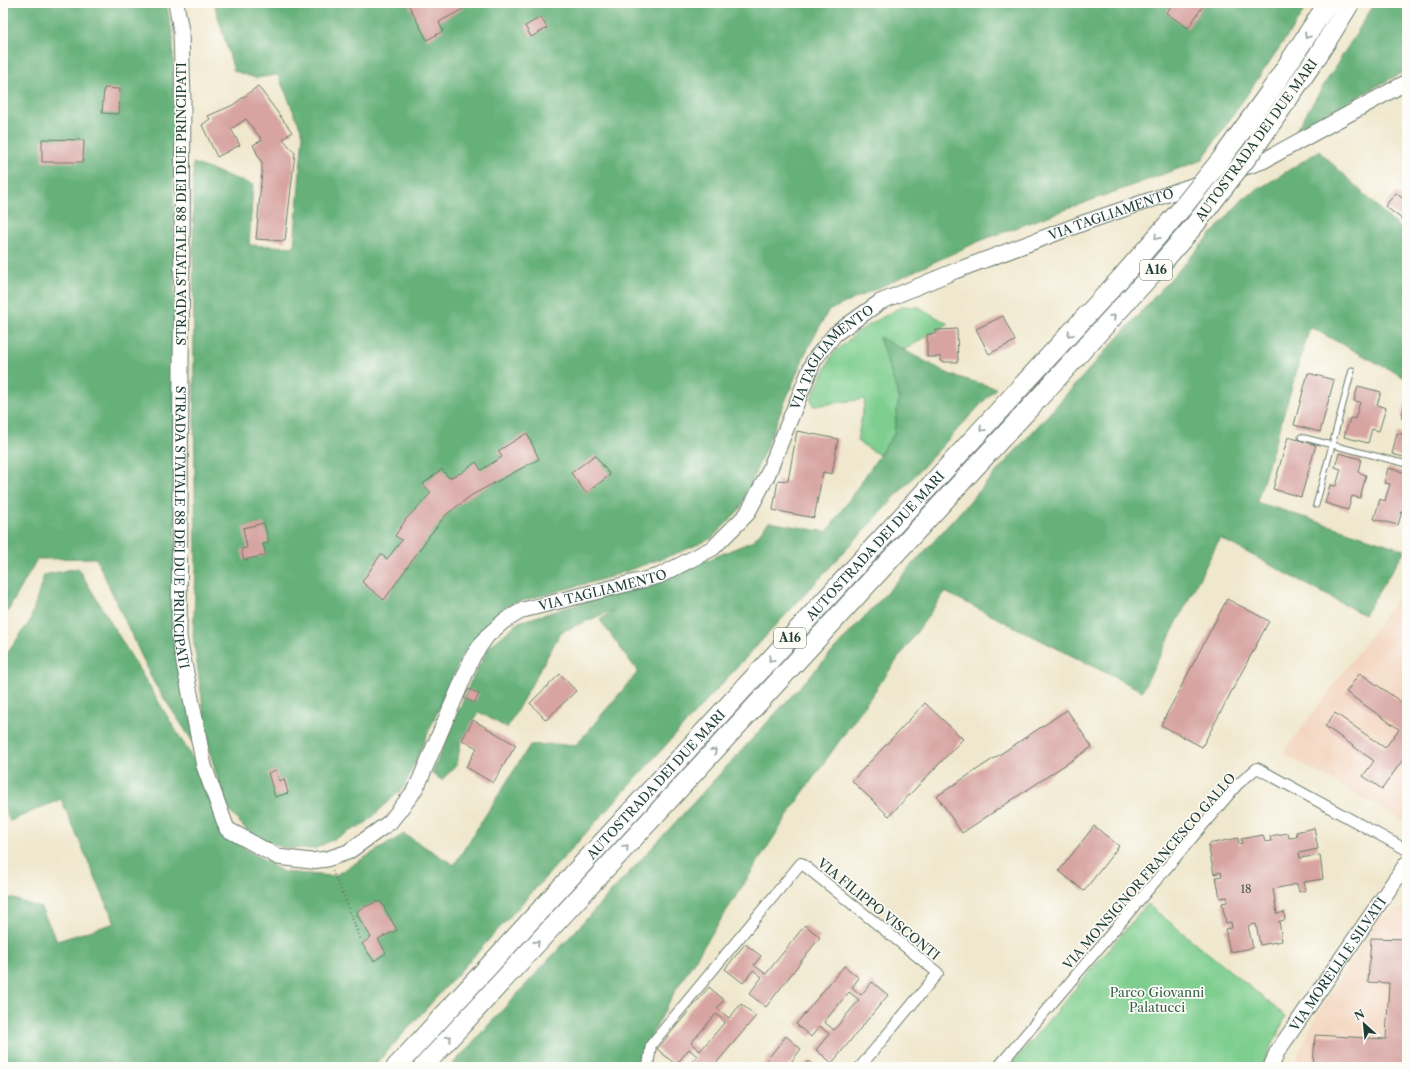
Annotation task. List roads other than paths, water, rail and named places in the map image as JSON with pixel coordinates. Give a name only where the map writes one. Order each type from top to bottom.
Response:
[{"type":"highway","name":"AUTOSTRADA DEI DUE MARI","points":[[396,1067],[1121,278],[1182,208],[1223,157],[1269,93],[1328,3]]},
{"type":"highway","name":"AUTOSTRADA DEI DUE MARI","points":[[423,1067],[1189,233],[1255,147],[1318,55],[1350,3]]},
{"type":"main road","name":"STRADA STATALE 88 DEI DUE PRINCIPATI","points":[[176,3],[181,31],[183,100],[179,637],[204,766],[227,829],[278,857],[311,861],[327,859],[348,852],[390,822],[412,794]]},
{"type":"main road","name":"VIA TAGLIAMENTO","points":[[412,794],[419,782],[473,656],[488,636],[504,621],[523,610],[659,576],[713,548],[747,514],[768,476],[814,360],[835,334],[848,324],[880,302],[956,271],[1086,222],[1263,161],[1407,82]]},
{"type":"main road","name":"VIA MORELLI E SILVATI","points":[[1271,1067],[1277,1052],[1407,863]]},
{"type":"street","name":"VIA MONSIGNOR FRANCESCO GALLO","points":[[998,1067],[1237,785],[1257,768],[1407,850]]},
{"type":"street","name":"VIA FILIPPO VISCONTI","points":[[648,1067],[651,1045],[801,863],[938,973],[863,1066]]},
{"type":"lane","points":[[1316,505],[1352,370]]},
{"type":"lane","points":[[1301,437],[1407,464]]},
{"type":"park label","name":"Parco Giovanni Palatucci","points":[[1157,1000]]}]
